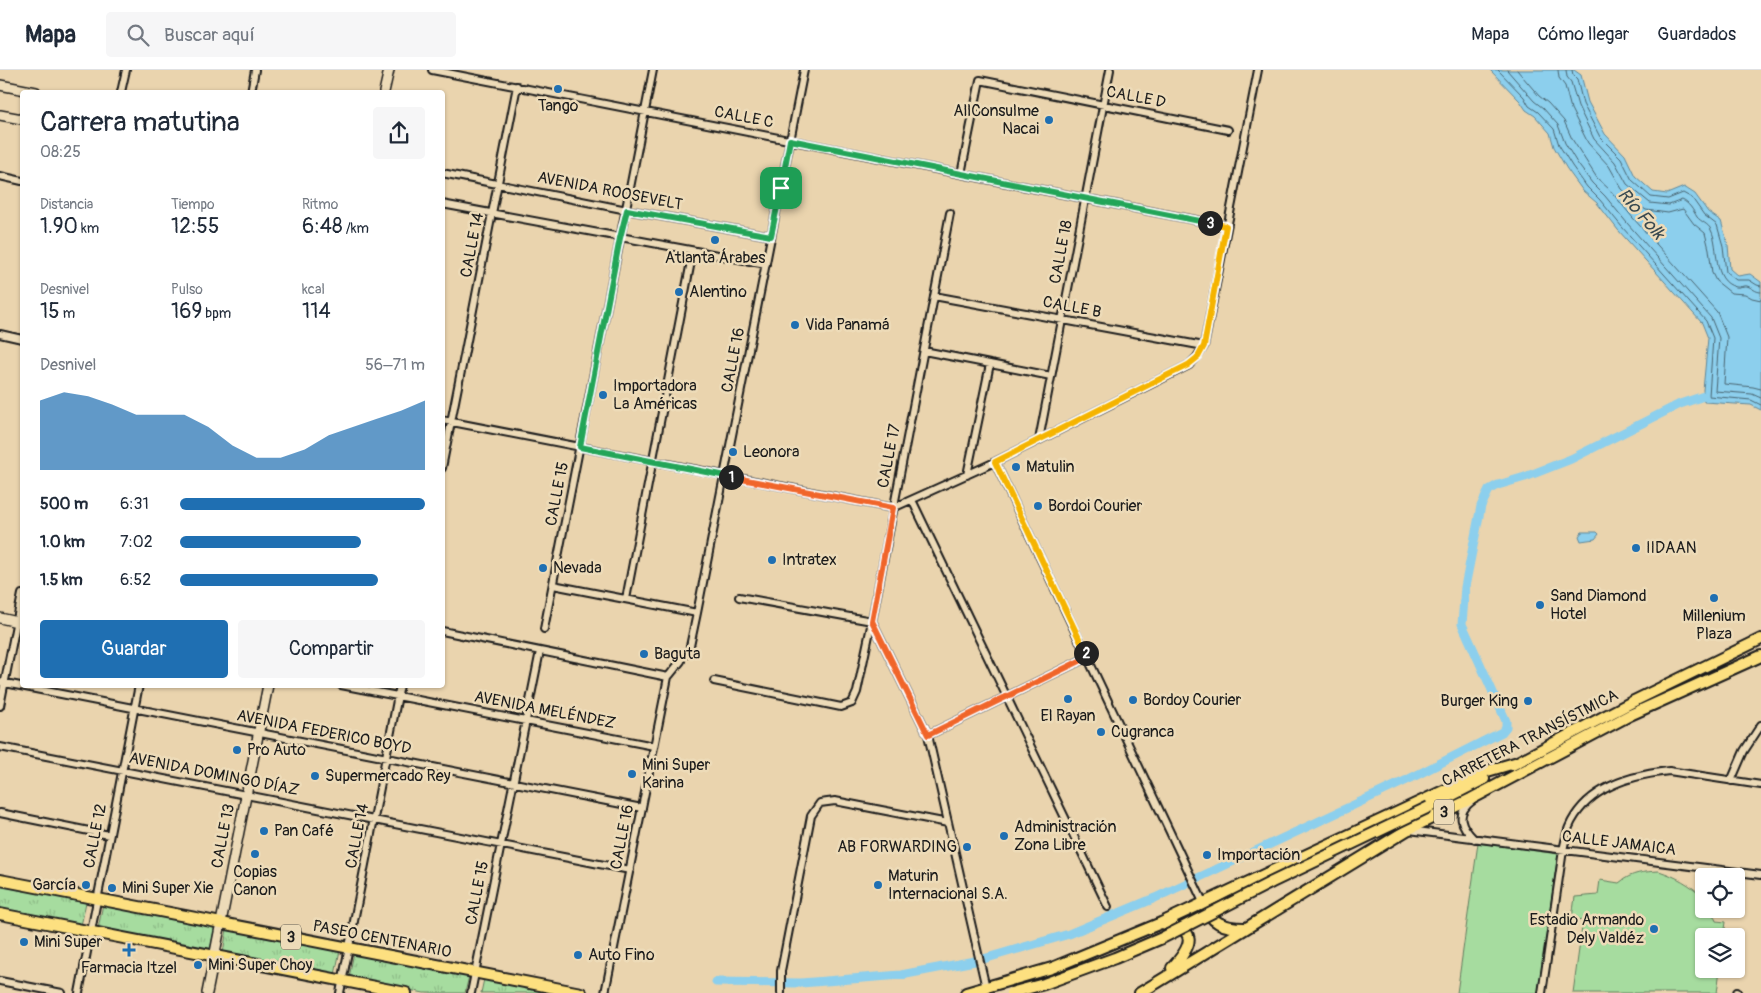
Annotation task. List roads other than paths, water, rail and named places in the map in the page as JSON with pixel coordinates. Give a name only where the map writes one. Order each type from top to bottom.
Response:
[{"type":"main road","points":[[384,90],[389,70]]},
{"type":"main road","points":[[0,85],[26,90]]},
{"type":"main road","points":[[0,115],[20,119]]},
{"type":"main road","points":[[0,618],[20,622]]},
{"type":"main road","name":"CARRETERA TRANSÍSTMICA","points":[[1011,993],[1044,984],[1162,938],[1272,882],[1429,807],[1634,701],[1761,639]]},
{"type":"main road","name":"CARRETERA TRANSÍSTMICA","points":[[1140,993],[1407,830],[1484,792],[1630,715],[1761,656]]},
{"type":"main road","name":"CALLE 13","points":[[207,993],[267,688]]},
{"type":"main road","points":[[966,993],[1052,968],[1161,923],[1484,772],[1518,762]]},
{"type":"main road","name":"PASEO CENTENARIO","points":[[0,880],[581,993]]},
{"type":"main road","points":[[1203,902],[1209,915],[1221,926],[1245,928]]},
{"type":"main road","name":"3","points":[[0,914],[406,993]]},
{"type":"main road","points":[[1161,923],[1182,928],[1187,932],[1189,938],[1182,958],[1163,978]]},
{"type":"street","points":[[121,90],[126,70]]},
{"type":"street","points":[[251,90],[255,70]]},
{"type":"street","name":"CALLE C","points":[[432,70],[1226,226]]},
{"type":"street","name":"CALLE 15","points":[[544,629],[654,70]]},
{"type":"street","name":"CALLE 16","points":[[687,654],[697,613],[804,70]]},
{"type":"street","name":"CALLE 18","points":[[1039,440],[1110,70]]},
{"type":"street","points":[[445,421],[893,508],[912,500],[1039,440],[1188,365],[1198,357],[1204,346],[1258,70]]},
{"type":"street","name":"CALLE D","points":[[961,174],[980,80],[1228,130]]},
{"type":"street","name":"CALLE 14","points":[[445,454],[517,86]]},
{"type":"street","name":"AVENIDA ROOSEVELT","points":[[445,174],[627,210],[771,236]]},
{"type":"street","points":[[0,176],[20,181]]},
{"type":"street","points":[[445,205],[766,264]]},
{"type":"street","name":"CALLE 17","points":[[714,681],[842,707],[852,704],[857,692],[872,621],[950,213]]},
{"type":"street","points":[[626,599],[693,251]]},
{"type":"street","name":"CALLE B","points":[[934,296],[1204,346]]},
{"type":"street","points":[[0,334],[20,339]]},
{"type":"street","points":[[924,352],[1051,376]]},
{"type":"street","points":[[967,475],[990,364]]},
{"type":"street","points":[[995,462],[1203,902]]},
{"type":"street","points":[[912,500],[1108,907]]},
{"type":"street","points":[[553,585],[697,613]]},
{"type":"street","points":[[739,596],[872,621],[928,735],[986,988]]},
{"type":"street","points":[[0,706],[2,682],[20,622]]},
{"type":"street","points":[[445,632],[668,677]]},
{"type":"street","name":"CALLE 15","points":[[471,993],[540,651]]},
{"type":"street","points":[[928,735],[1088,657]]},
{"type":"street","name":"CALLE 16","points":[[605,993],[668,677],[681,661]]},
{"type":"street","name":"AVENIDA FEDERICO BOYD","points":[[2,682],[20,686]]},
{"type":"street","name":"AVENIDA FEDERICO BOYD","points":[[32,688],[642,808]]},
{"type":"street","name":"CALLE 12","points":[[79,993],[137,688]]},
{"type":"street","name":"AVENIDA MELÉNDEZ","points":[[357,688],[654,746]]},
{"type":"street","name":"CALLE 14","points":[[340,993],[399,688]]},
{"type":"street","points":[[1731,780],[1744,751],[1761,725]]},
{"type":"street","name":"AVENIDA DOMINGO DÍAZ","points":[[0,747],[630,870]]},
{"type":"street","points":[[1542,993],[1563,850],[1569,828],[1582,808],[1597,794],[1619,782],[1657,772],[1669,771],[1761,785]]},
{"type":"street","points":[[1474,839],[1463,828],[1461,820],[1469,803],[1484,792]]},
{"type":"street","points":[[781,993],[781,971],[811,816],[820,803],[835,801],[948,822]]},
{"type":"street","points":[[0,813],[109,835]]},
{"type":"street","name":"CALLE JAMAICA","points":[[1407,830],[1761,875]]},
{"type":"street","points":[[0,981],[62,993]]},
{"type":"water","name":"Río Folk","points":[[1490,70],[1574,70],[1581,75],[1588,102],[1605,134],[1625,155],[1635,176],[1653,192],[1667,194],[1684,187],[1695,194],[1708,212],[1721,221],[1728,245],[1730,269],[1738,276],[1750,274],[1761,282],[1761,410],[1751,405],[1704,402],[1703,390],[1708,338],[1702,323],[1618,230],[1597,203],[1583,191],[1554,147],[1550,133],[1535,116],[1526,110],[1520,101]]},
{"type":"water","points":[[1582,532],[1597,532],[1599,534],[1595,539],[1581,541],[1579,536]]},
{"type":"waterway","points":[[716,982],[801,983],[901,975],[980,960],[1069,934],[1155,898],[1407,780],[1502,732],[1506,727],[1506,721],[1462,624],[1465,587],[1481,506],[1489,490],[1571,459],[1680,404],[1704,396]]},
{"type":"place","name":"Tango","points":[[558,89]]},
{"type":"place","name":"AllConsulme Nacai","points":[[1049,120]]},
{"type":"place","name":"Atlanta Árabes","points":[[715,240]]},
{"type":"place","name":"Alentino","points":[[679,292]]},
{"type":"place","name":"Vida Panamá","points":[[795,325]]},
{"type":"place","name":"Importadora La Américas","points":[[603,395]]},
{"type":"place","name":"Leonora","points":[[733,452]]},
{"type":"place","name":"Matulin","points":[[1016,467]]},
{"type":"place","name":"Bordoi Courier","points":[[1038,506]]},
{"type":"place","name":"IIDAAN","points":[[1636,548]]},
{"type":"place","name":"Intratex","points":[[772,560]]},
{"type":"place","name":"Nevada","points":[[543,568]]},
{"type":"place","name":"Millenium Plaza","points":[[1714,598]]},
{"type":"place","name":"Sand Diamond Hotel","points":[[1540,605]]},
{"type":"place","name":"Baguta","points":[[644,654]]},
{"type":"place","name":"El Rayan","points":[[1068,699]]},
{"type":"place","name":"Bordoy Courier","points":[[1133,700]]},
{"type":"place","name":"Burger King","points":[[1528,701]]},
{"type":"place","name":"Cugranca","points":[[1101,732]]},
{"type":"place","name":"Pro Auto","points":[[237,750]]},
{"type":"place","name":"Mini Super Karina","points":[[632,774]]},
{"type":"place","name":"Supermercado Rey","points":[[315,776]]},
{"type":"place","name":"Pan Café","points":[[264,831]]},
{"type":"place","name":"Administración Zona Libre","points":[[1004,836]]},
{"type":"place","name":"AB FORWARDING","points":[[967,847]]},
{"type":"place","name":"Copias Canon","points":[[255,854]]},
{"type":"place","name":"Importación","points":[[1207,855]]},
{"type":"place","name":"García","points":[[86,885]]},
{"type":"place","name":"Maturin Internacional S.A.","points":[[878,885]]},
{"type":"place","name":"Mini Super Xie","points":[[112,888]]},
{"type":"place","name":"Estadio Armando Dely Valdéz","points":[[1654,929]]},
{"type":"place","name":"Mini Super","points":[[24,942]]},
{"type":"place","name":"Farmacia Itzel","points":[[129,950]]},
{"type":"place","name":"Auto Fino","points":[[578,955]]},
{"type":"place","name":"Mini Super Choy","points":[[198,965]]}]
